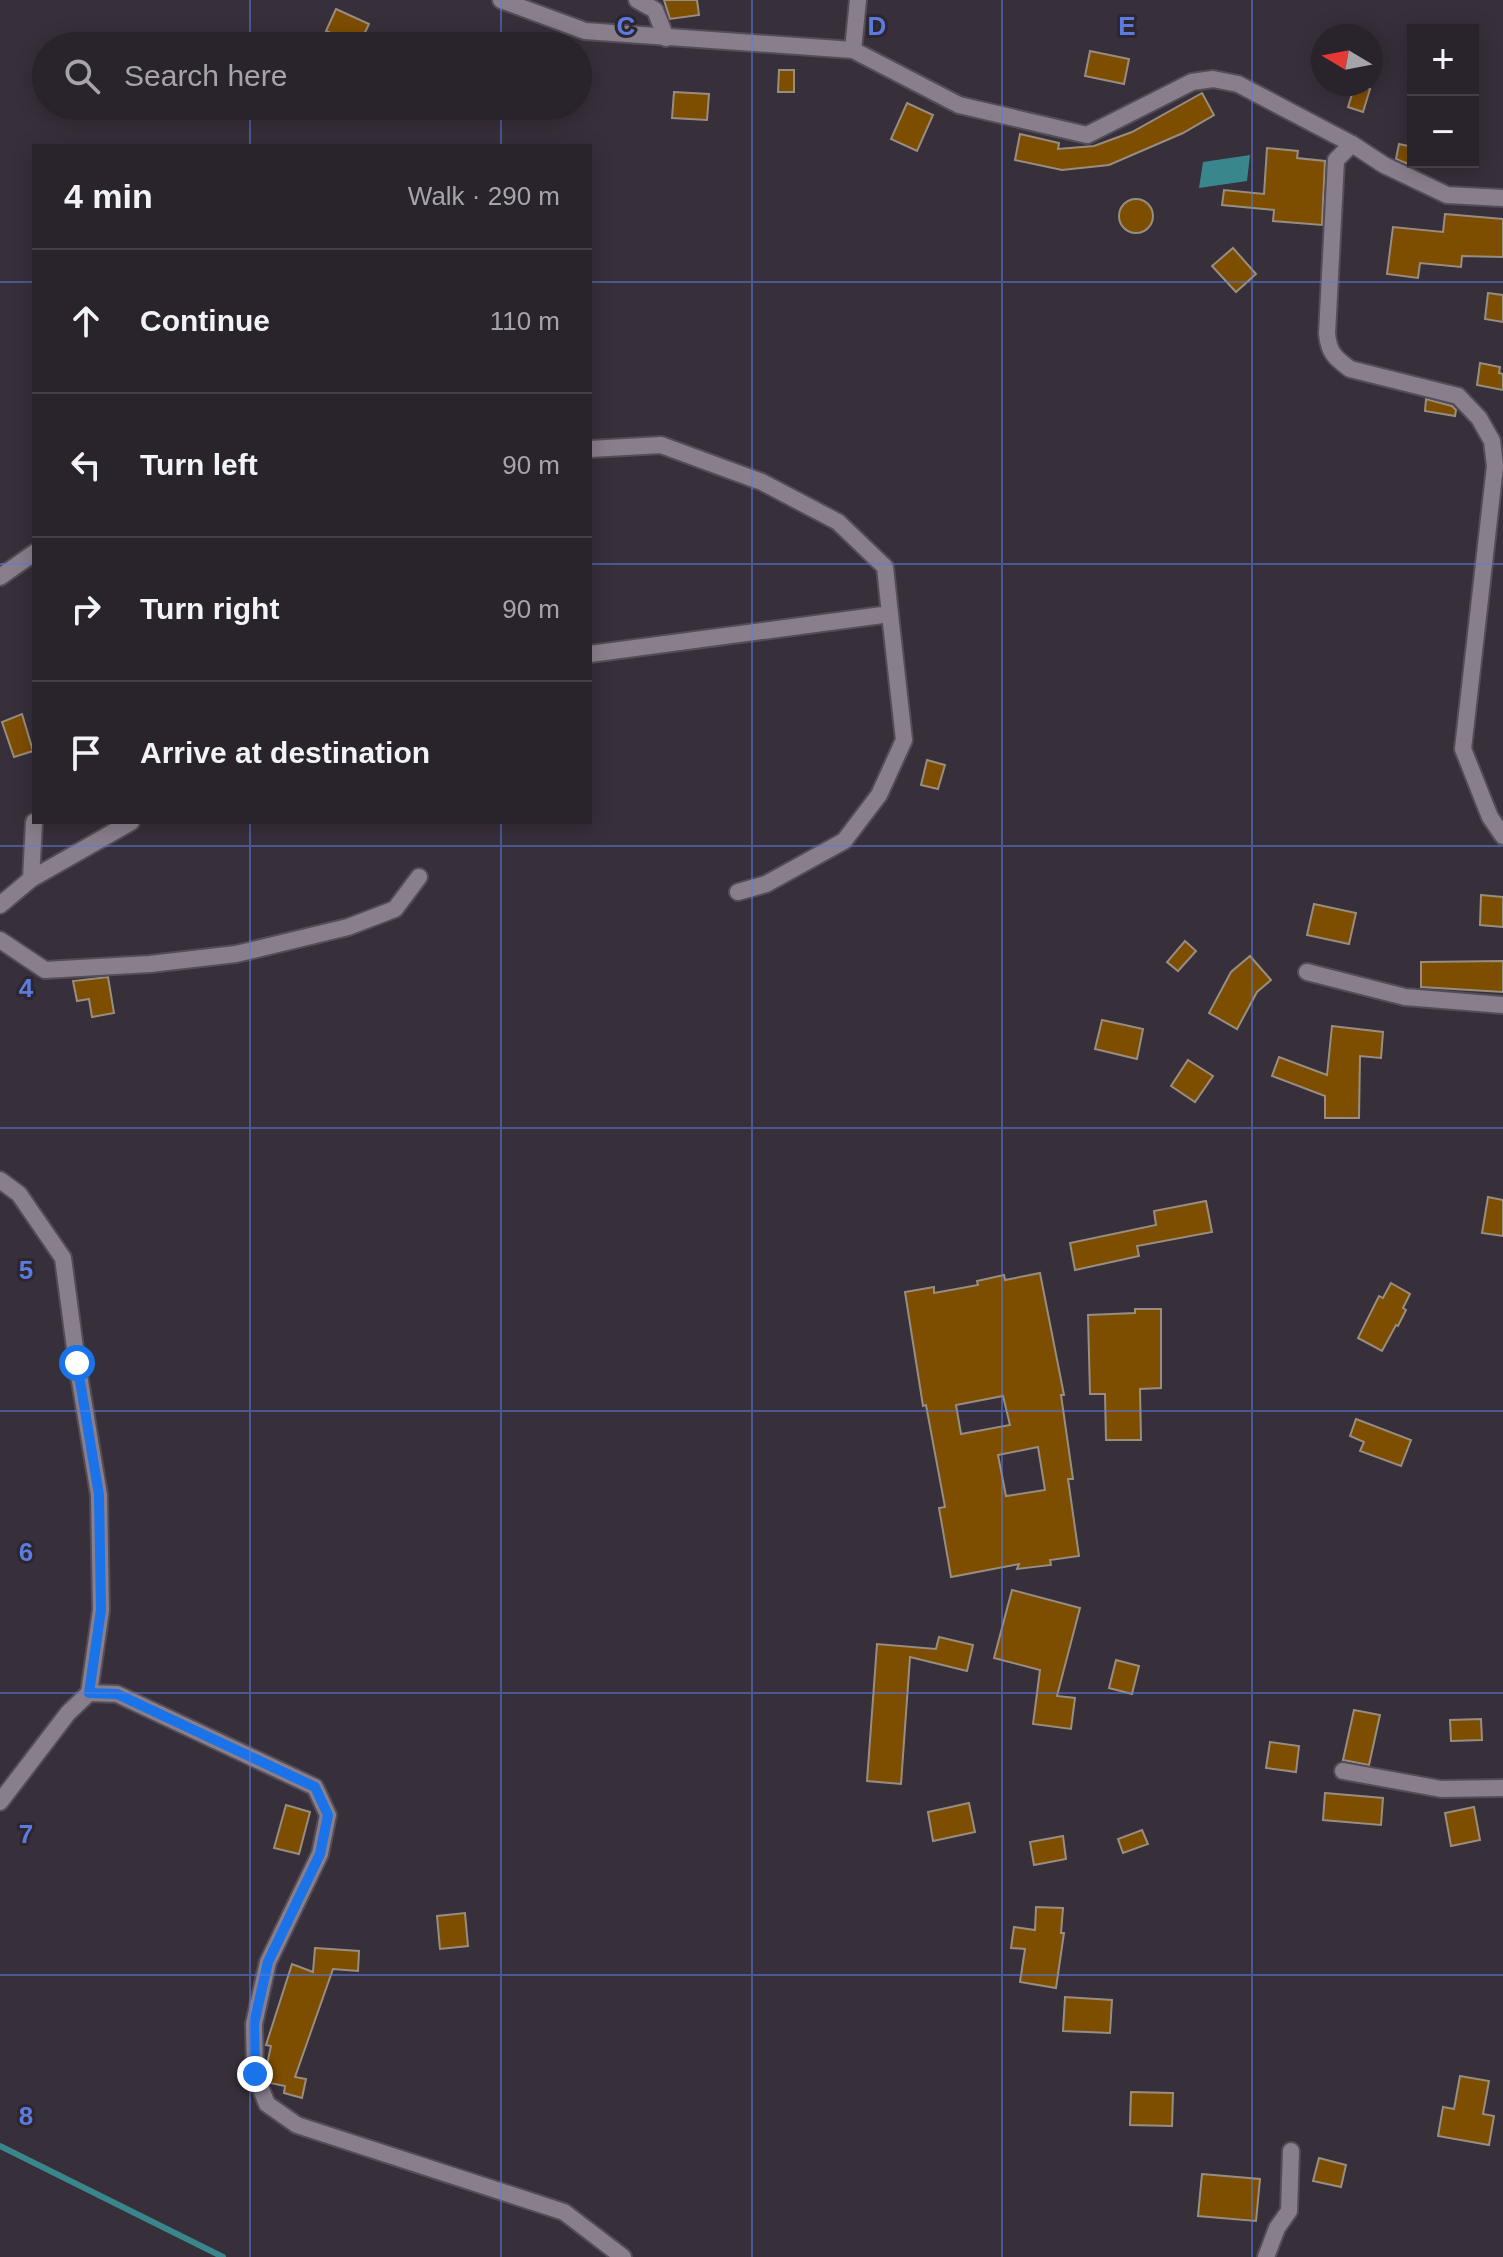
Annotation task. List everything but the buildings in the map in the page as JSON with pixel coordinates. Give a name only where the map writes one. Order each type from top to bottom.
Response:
[{"type":"street","points":[[501,0],[585,31],[853,50],[959,105],[1087,135],[1192,82],[1213,79],[1238,84],[1352,144],[1384,165],[1447,195],[1503,198]]},
{"type":"street","points":[[637,0],[655,10],[666,38]]},
{"type":"street","points":[[853,50],[858,0]]},
{"type":"street","points":[[1352,144],[1336,160],[1327,334],[1329,350],[1335,359],[1350,369],[1458,396],[1479,418],[1492,441],[1495,466],[1463,749],[1490,817],[1503,836]]},
{"type":"street","points":[[592,449],[661,445],[762,482],[838,522],[885,567],[904,740],[879,795],[844,841],[766,884],[738,892]]},
{"type":"street","points":[[0,577],[32,554]]},
{"type":"street","points":[[592,654],[890,614]]},
{"type":"street","points":[[31,879],[34,824]]},
{"type":"street","points":[[0,905],[31,879],[127,824]]},
{"type":"street","points":[[0,940],[45,970],[150,964],[236,954],[348,927],[395,909],[419,877]]},
{"type":"street","points":[[1307,972],[1405,997],[1503,1005]]},
{"type":"street","points":[[0,1180],[19,1194],[63,1258],[99,1495],[101,1610],[89,1693],[68,1713],[0,1802]]},
{"type":"street","points":[[89,1693],[117,1694],[315,1787],[328,1815],[320,1854],[268,1962],[254,2024],[255,2074],[267,2104],[297,2125],[564,2212],[623,2257]]},
{"type":"street","points":[[1343,1771],[1441,1789],[1503,1788]]},
{"type":"street","points":[[1266,2257],[1277,2228],[1289,2211],[1291,2151]]},
{"type":"water","points":[[1250,155],[1247,181],[1199,188],[1203,162]]},
{"type":"waterway","points":[[0,2146],[223,2257]]},
{"type":"route","points":[[77,1363],[99,1495],[101,1610],[89,1693],[117,1694],[315,1787],[328,1815],[320,1854],[268,1962],[254,2024],[255,2074]]}]
